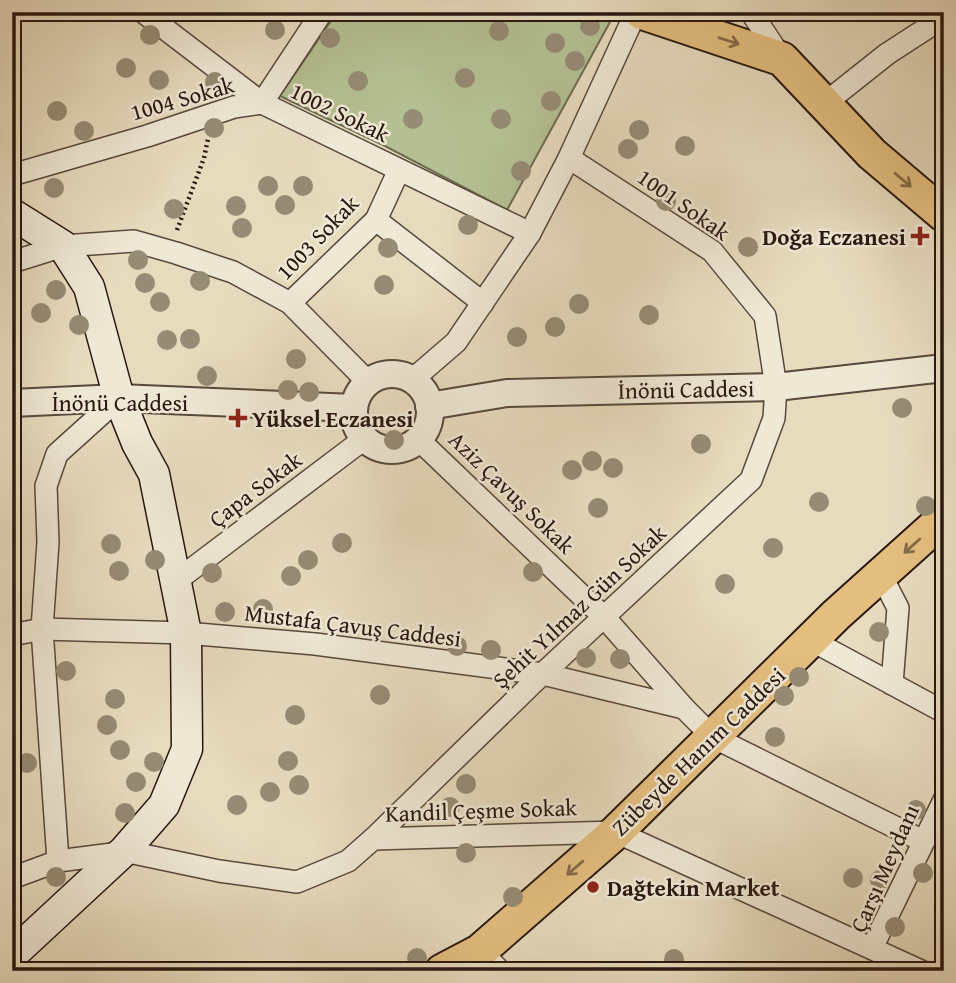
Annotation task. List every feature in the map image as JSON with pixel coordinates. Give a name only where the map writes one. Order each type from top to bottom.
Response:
[{"type":"main road","points":[[638,12],[782,59],[872,154],[942,211]]},
{"type":"main road","points":[[12,214],[63,246],[89,287],[119,398],[137,443],[154,474],[186,633],[187,749],[164,805],[122,852],[12,955]]},
{"type":"main road","name":"Zübeyde Hanım Caddesi","points":[[442,971],[490,961],[616,832],[811,640],[944,518]]},
{"type":"street","name":"1002 Sokak","points":[[143,12],[262,103],[530,233]]},
{"type":"street","name":"1004 Sokak","points":[[12,175],[234,107],[262,103],[322,12]]},
{"type":"street","points":[[411,380],[456,342],[530,233],[569,158],[638,12]]},
{"type":"street","points":[[751,12],[782,59]]},
{"type":"street","points":[[824,104],[887,54],[943,15]]},
{"type":"street","name":"1001 Sokak","points":[[569,158],[712,251],[765,316],[776,387]]},
{"type":"street","name":"1003 Sokak","points":[[290,303],[376,220],[399,170]]},
{"type":"street","points":[[376,220],[483,303]]},
{"type":"street","points":[[12,262],[63,246],[134,241],[169,250],[233,272],[290,303],[368,382]]},
{"type":"street","name":"İnönü Caddesi","points":[[429,406],[507,393],[776,387],[944,368]]},
{"type":"street","points":[[390,374],[411,380],[426,396],[429,406],[425,429],[409,446],[397,450],[374,446],[364,439],[354,419],[354,408],[361,389],[368,382],[390,374]]},
{"type":"street","name":"Şehit Yılmaz Gün Sokak","points":[[373,839],[751,480],[774,418],[776,387]]},
{"type":"street","points":[[58,861],[42,629],[48,542],[46,486],[57,454],[119,398]]},
{"type":"street","name":"İnönü Caddesi","points":[[12,403],[119,398],[354,408]]},
{"type":"street","name":"Çapa Sokak","points":[[176,581],[364,439]]},
{"type":"street","name":"Aziz Çavuş Sokak","points":[[418,439],[605,618],[713,737]]},
{"type":"street","points":[[881,575],[898,608],[892,684]]},
{"type":"street","name":"Mustafa Çavuş Caddesi","points":[[12,635],[42,629],[186,633],[315,644],[544,674],[684,708]]},
{"type":"street","points":[[811,640],[944,712]]},
{"type":"street","points":[[713,737],[923,841]]},
{"type":"street","name":"Çarşı Meydanı","points":[[921,971],[872,948],[944,800]]},
{"type":"street","name":"Kandil Çeşme Sokak","points":[[12,878],[58,861],[122,852],[219,871],[297,882],[348,860],[373,839],[616,832],[872,948]]},
{"type":"path","points":[[169,250],[204,158],[212,114]]},
{"type":"green space","points":[[337,12],[579,12],[610,22],[507,210],[383,145],[280,96]]},
{"type":"place","name":"Doğa Eczanesi","points":[[920,236]]},
{"type":"place","name":"Yüksel Eczanesi","points":[[238,418]]},
{"type":"place","name":"Dağtekin Market","points":[[593,887]]}]
